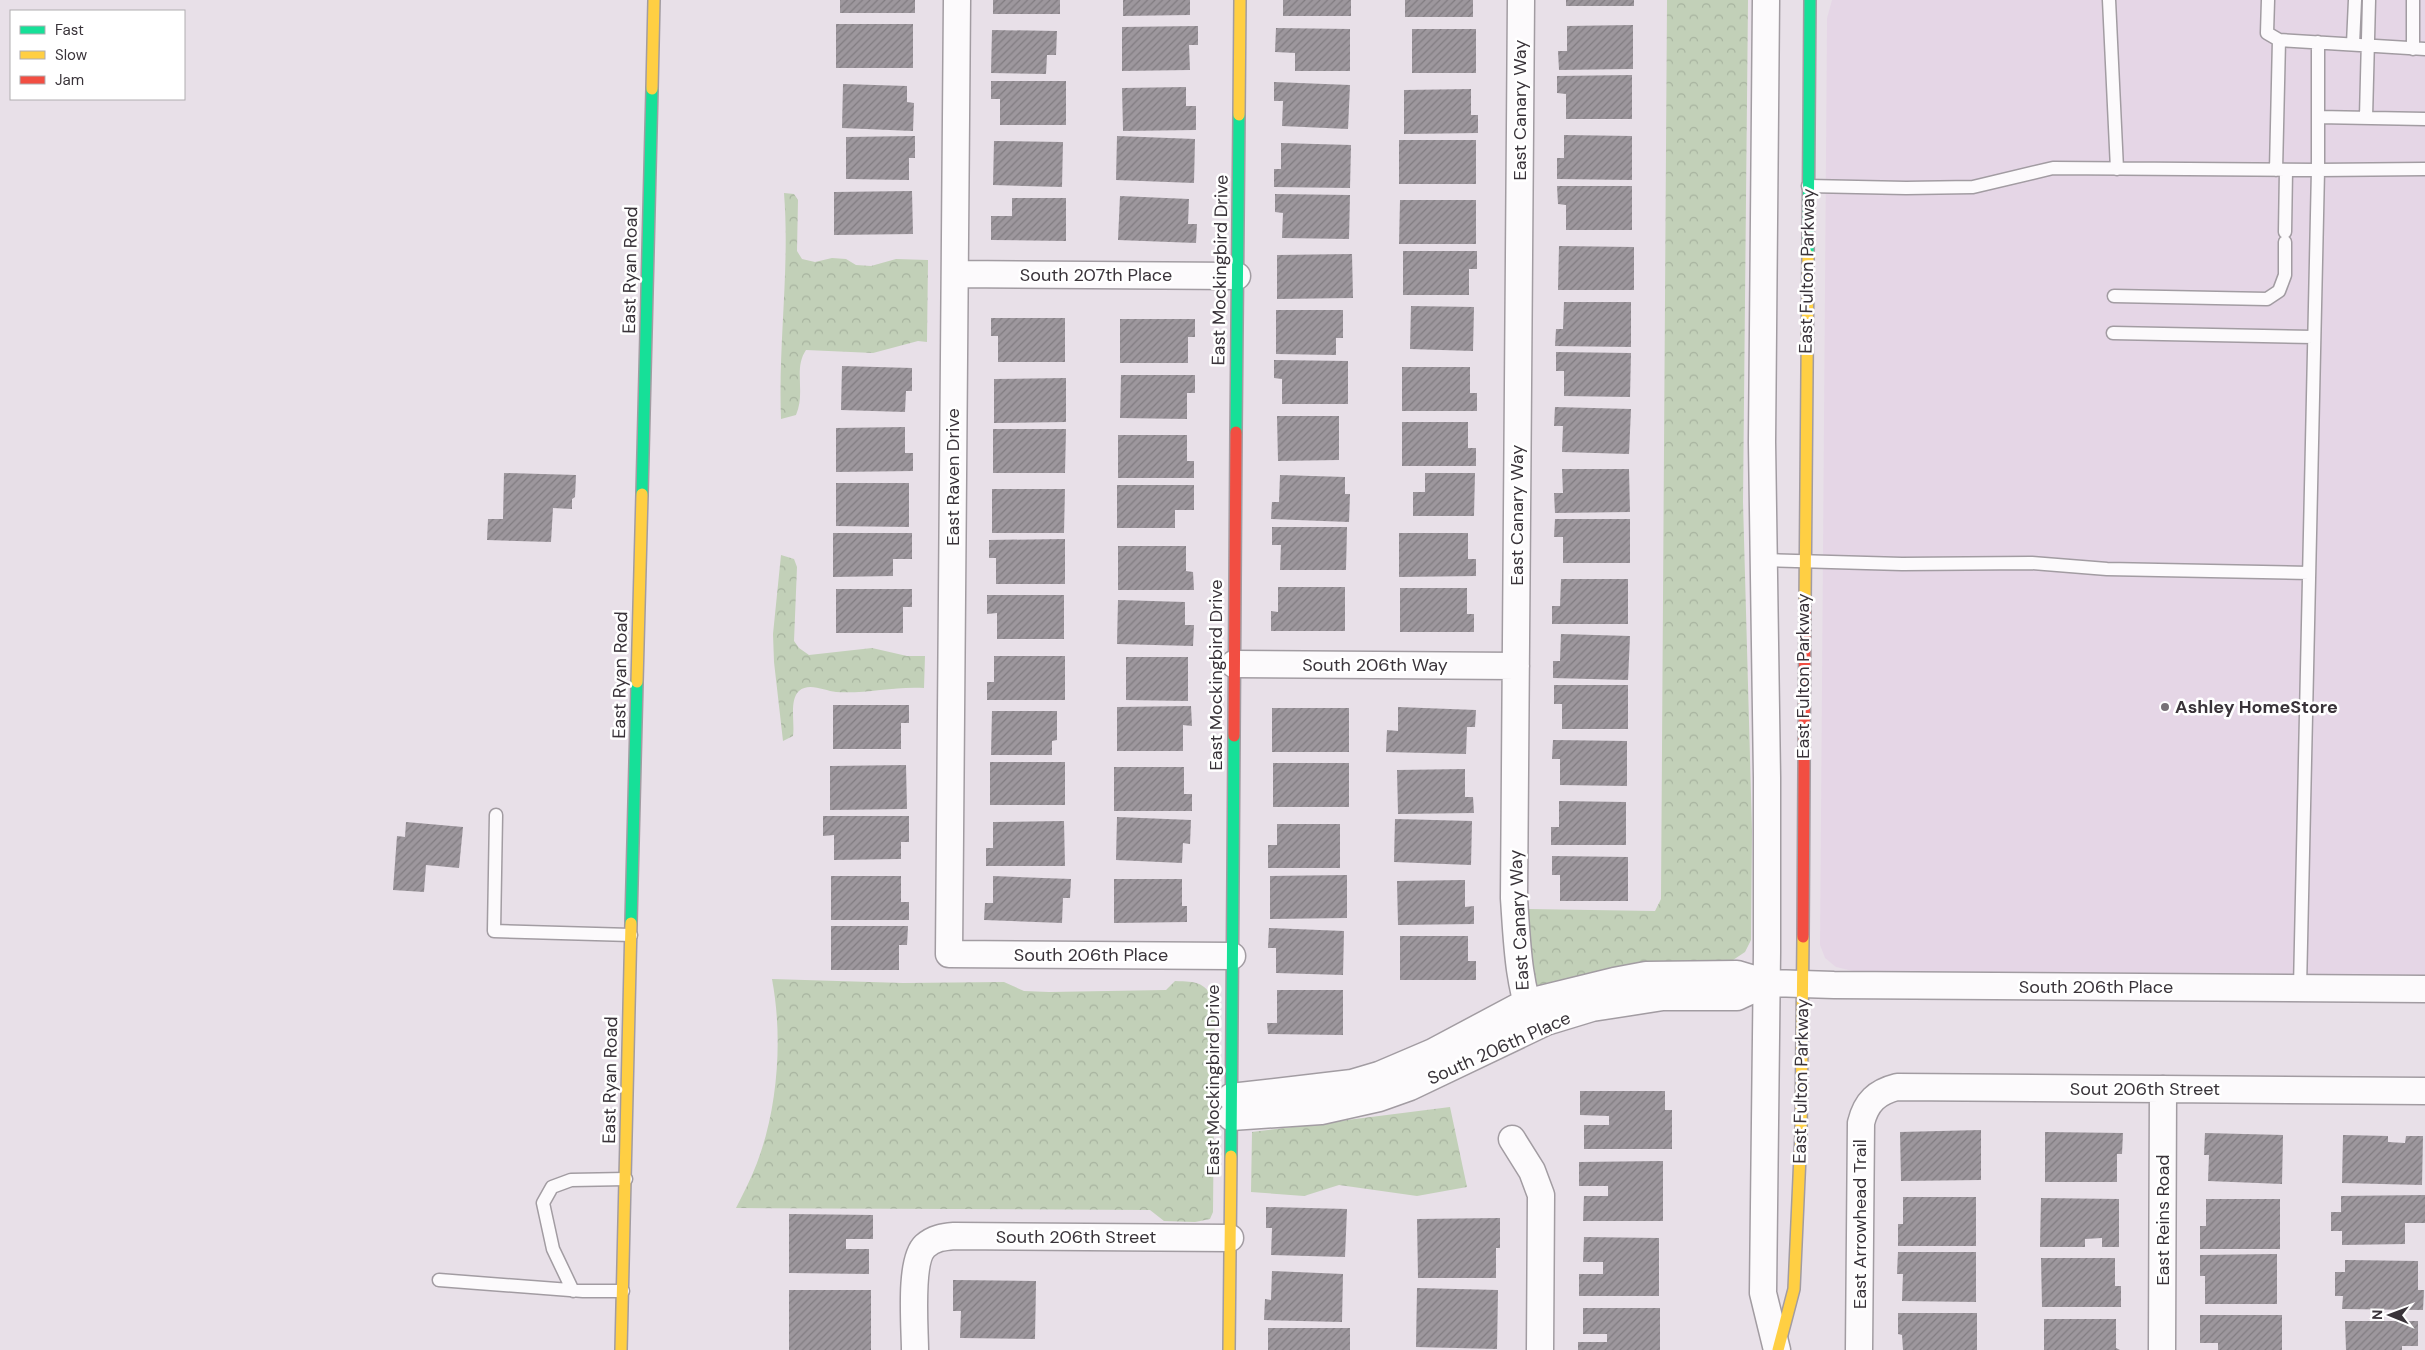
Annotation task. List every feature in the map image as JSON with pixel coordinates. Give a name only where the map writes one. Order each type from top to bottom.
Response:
[{"type":"street","name":"East Ryan Road","points":[[622,1350],[654,0]]},
{"type":"street","name":"East Raven Drive","points":[[950,954],[957,0]]},
{"type":"street","name":"East Mockingbird Drive","points":[[1229,1350],[1240,0]]},
{"type":"street","name":"East Canary Way","points":[[1521,0],[1514,898],[1518,955],[1525,1003],[1535,1027]]},
{"type":"street","name":"East Fulton Parkway","points":[[1766,0],[1762,442],[1767,778],[1767,983],[1763,1293],[1778,1350]]},
{"type":"street","name":"East Fulton Parkway","points":[[1778,1350],[1794,1289],[1801,1133],[1804,561],[1810,0]]},
{"type":"street","name":"South 207th Place","points":[[955,274],[1237,276]]},
{"type":"street","name":"South 206th Way","points":[[1234,664],[1516,666]]},
{"type":"street","name":"South 206th Place","points":[[950,954],[1232,956]]},
{"type":"street","name":"South 206th Place","points":[[1230,1107],[1352,1083],[1379,1075],[1433,1052],[1525,1003],[1587,986],[1646,975],[1737,974],[1767,983],[2425,989]]},
{"type":"street","name":"South 206th Place","points":[[1230,1107],[1321,1112],[1379,1098],[1410,1087],[1535,1027],[1592,1008],[1663,997],[1737,997],[1767,983]]},
{"type":"street","name":"Sout 206th Street","points":[[1870,1101],[1885,1090],[1897,1087],[2425,1091]]},
{"type":"street","name":"East Reins Road","points":[[2162,1350],[2164,1089]]},
{"type":"street","name":"East Arrowhead Trail","points":[[1859,1350],[1861,1123],[1864,1111],[1870,1101]]},
{"type":"street","points":[[1512,1139],[1532,1171],[1541,1195],[1540,1350]]},
{"type":"street","name":"South 206th Street","points":[[915,1350],[917,1260],[925,1246],[937,1238],[954,1236],[1230,1238]]},
{"type":"lane","points":[[2110,0],[2117,169]]},
{"type":"lane","points":[[2268,0],[2267,34],[2279,40],[2419,49],[2412,0]]},
{"type":"lane","points":[[2353,44],[2354,0]]},
{"type":"lane","points":[[2366,118],[2369,0]]},
{"type":"lane","points":[[2114,296],[2267,299],[2279,291],[2285,275],[2285,237],[2281,170],[2279,40]]},
{"type":"lane","points":[[2300,988],[2318,170],[2318,42]]},
{"type":"lane","points":[[2318,117],[2425,119]]},
{"type":"lane","points":[[1808,186],[1974,187],[2053,168],[2425,169]]},
{"type":"lane","points":[[2113,333],[2313,336]]},
{"type":"lane","points":[[1764,560],[2032,563],[2107,569],[2309,573]]},
{"type":"lane","points":[[496,815],[494,931],[631,934]]},
{"type":"lane","points":[[573,1291],[553,1249],[543,1203],[552,1187],[571,1180],[626,1179]]},
{"type":"lane","points":[[439,1280],[573,1291],[623,1291]]},
{"type":"shaded area","points":[[1832,0],[2425,0],[2425,975],[1853,971],[1836,967],[1825,958],[1820,945],[1827,18]]},
{"type":"green space","points":[[1667,0],[1748,0],[1743,502],[1752,831],[1751,940],[1745,952],[1733,960],[1627,966],[1568,978],[1534,989],[1528,909],[1655,911],[1661,899]]},
{"type":"green space","points":[[784,193],[794,194],[798,200],[797,251],[802,259],[815,262],[832,258],[846,259],[856,265],[871,266],[896,259],[928,260],[927,342],[918,341],[873,353],[806,350],[800,365],[800,398],[796,415],[781,419],[781,362],[786,250]]},
{"type":"green space","points":[[781,555],[794,559],[797,567],[794,641],[799,648],[809,655],[872,648],[907,656],[925,656],[924,688],[836,692],[812,687],[803,688],[794,700],[793,736],[783,741],[774,662],[773,634]]},
{"type":"green space","points":[[772,979],[903,983],[1004,982],[1024,991],[1049,992],[1166,990],[1175,981],[1194,982],[1202,986],[1215,999],[1213,1212],[1210,1219],[1195,1222],[1164,1221],[1150,1210],[736,1208],[757,1163],[770,1119],[774,1096],[778,1048]]},
{"type":"green space","points":[[1450,1107],[1467,1187],[1417,1196],[1339,1185],[1304,1196],[1251,1192],[1252,1132]]},
{"type":"building","points":[[840,0],[915,0],[915,13],[840,13]]},
{"type":"building","points":[[993,0],[1060,0],[1060,14],[993,14]]},
{"type":"building","points":[[1123,0],[1190,0],[1190,15],[1123,16]]},
{"type":"building","points":[[1283,0],[1351,0],[1351,16],[1283,16]]},
{"type":"building","points":[[1405,0],[1473,0],[1473,17],[1405,17]]},
{"type":"building","points":[[1566,0],[1634,0],[1634,6],[1566,6]]},
{"type":"building","points":[[836,24],[913,24],[913,68],[836,68]]},
{"type":"building","points":[[1633,25],[1633,69],[1559,70],[1558,51],[1567,51],[1567,26]]},
{"type":"building","points":[[1198,26],[1198,45],[1189,45],[1190,70],[1122,71],[1122,27]]},
{"type":"building","points":[[1276,28],[1350,29],[1350,71],[1295,71],[1295,53],[1275,52]]},
{"type":"building","points":[[1412,29],[1476,29],[1476,73],[1412,73]]},
{"type":"building","points":[[992,30],[1057,31],[1056,55],[1047,55],[1046,74],[991,73]]},
{"type":"building","points":[[1632,75],[1632,119],[1566,119],[1566,94],[1557,93],[1557,76]]},
{"type":"building","points":[[991,81],[1066,81],[1066,125],[1000,125],[1000,99],[991,99]]},
{"type":"building","points":[[1274,82],[1350,85],[1348,129],[1282,126],[1283,101],[1274,101]]},
{"type":"building","points":[[843,84],[907,86],[907,102],[914,103],[913,131],[842,128]]},
{"type":"building","points":[[1186,87],[1186,106],[1196,106],[1196,130],[1123,131],[1122,88]]},
{"type":"building","points":[[1471,89],[1471,115],[1478,115],[1478,133],[1404,134],[1404,90]]},
{"type":"building","points":[[1564,135],[1632,136],[1632,180],[1557,179],[1557,158],[1564,158]]},
{"type":"building","points":[[915,136],[915,158],[909,158],[909,180],[846,179],[846,137]]},
{"type":"building","points":[[1117,136],[1195,139],[1194,183],[1116,180]]},
{"type":"building","points":[[1399,140],[1476,140],[1476,184],[1399,184]]},
{"type":"building","points":[[994,141],[1063,142],[1062,187],[993,185]]},
{"type":"building","points":[[1281,143],[1351,145],[1350,188],[1274,187],[1274,169],[1281,169]]},
{"type":"building","points":[[1557,186],[1632,186],[1632,230],[1566,230],[1566,205],[1558,204]]},
{"type":"building","points":[[912,191],[913,234],[834,235],[834,192]]},
{"type":"building","points":[[1275,194],[1350,195],[1349,239],[1282,238],[1283,213],[1275,212]]},
{"type":"building","points":[[1120,196],[1189,199],[1188,224],[1197,224],[1196,243],[1118,240]]},
{"type":"building","points":[[1012,198],[1066,198],[1066,241],[991,240],[991,216],[1012,216]]},
{"type":"building","points":[[1400,200],[1476,200],[1476,244],[1399,244]]},
{"type":"building","points":[[1559,246],[1634,247],[1634,290],[1558,290]]},
{"type":"building","points":[[1403,251],[1477,251],[1477,269],[1469,269],[1469,295],[1403,295]]},
{"type":"building","points":[[1352,254],[1353,298],[1277,299],[1277,255]]},
{"type":"building","points":[[1564,302],[1631,302],[1631,347],[1555,346],[1556,329],[1563,329]]},
{"type":"building","points":[[1411,306],[1474,307],[1473,351],[1410,349]]},
{"type":"building","points":[[1276,310],[1343,310],[1343,338],[1336,338],[1336,355],[1276,354]]},
{"type":"building","points":[[991,318],[1065,318],[1065,362],[998,362],[998,336],[991,336]]},
{"type":"building","points":[[1120,319],[1195,319],[1195,337],[1188,337],[1188,363],[1120,363]]},
{"type":"building","points":[[1556,352],[1631,353],[1630,397],[1564,396],[1564,371],[1556,371]]},
{"type":"building","points":[[1274,360],[1348,361],[1348,404],[1282,404],[1282,379],[1274,378]]},
{"type":"building","points":[[842,366],[912,368],[912,391],[906,391],[905,412],[841,410]]},
{"type":"building","points":[[1402,367],[1470,367],[1470,393],[1477,393],[1477,411],[1402,411]]},
{"type":"building","points":[[1121,375],[1195,375],[1195,393],[1187,393],[1187,419],[1120,418]]},
{"type":"building","points":[[1066,378],[1066,422],[994,423],[994,379]]},
{"type":"building","points":[[1555,407],[1631,409],[1629,454],[1562,452],[1563,426],[1554,426]]},
{"type":"building","points":[[1277,416],[1339,416],[1339,460],[1278,461]]},
{"type":"building","points":[[1402,422],[1468,422],[1468,448],[1476,448],[1476,466],[1402,466]]},
{"type":"building","points":[[905,427],[905,453],[913,453],[913,471],[836,472],[836,428]]},
{"type":"building","points":[[993,429],[1066,429],[1065,473],[993,473]]},
{"type":"building","points":[[1118,435],[1187,435],[1187,461],[1194,461],[1194,478],[1118,478]]},
{"type":"building","points":[[1562,469],[1629,469],[1630,512],[1555,513],[1554,493],[1563,493]]},
{"type":"building","points":[[504,473],[576,475],[575,497],[572,499],[572,509],[553,508],[551,542],[487,540],[488,519],[503,519]]},
{"type":"building","points":[[1425,473],[1475,473],[1474,516],[1413,516],[1413,492],[1425,492]]},
{"type":"building","points":[[1280,475],[1345,477],[1345,494],[1350,494],[1349,522],[1271,519],[1272,502],[1279,502]]},
{"type":"building","points":[[836,483],[909,483],[909,527],[836,526]]},
{"type":"building","points":[[1117,485],[1194,485],[1194,510],[1175,510],[1175,528],[1117,528]]},
{"type":"building","points":[[992,489],[1065,489],[1064,533],[992,533]]},
{"type":"building","points":[[1555,519],[1630,519],[1630,563],[1563,563],[1563,537],[1554,537]]},
{"type":"building","points":[[1272,527],[1347,527],[1346,570],[1280,570],[1281,545],[1272,545]]},
{"type":"building","points":[[833,533],[912,533],[912,559],[893,559],[893,576],[833,577]]},
{"type":"building","points":[[1399,533],[1468,533],[1468,559],[1476,559],[1476,576],[1399,577]]},
{"type":"building","points":[[1065,539],[1065,584],[996,584],[996,558],[989,558],[989,540]]},
{"type":"building","points":[[1118,546],[1186,546],[1186,571],[1193,572],[1194,590],[1118,590]]},
{"type":"building","points":[[1561,579],[1628,579],[1628,624],[1552,624],[1552,606],[1560,606]]},
{"type":"building","points":[[1278,587],[1345,587],[1345,631],[1271,631],[1271,611],[1278,612]]},
{"type":"building","points":[[1400,588],[1467,588],[1467,614],[1474,614],[1474,632],[1400,632]]},
{"type":"building","points":[[836,589],[912,589],[912,607],[903,607],[903,633],[836,633]]},
{"type":"building","points":[[987,595],[1064,595],[1064,639],[997,639],[997,613],[987,614]]},
{"type":"building","points":[[1118,600],[1185,602],[1185,625],[1194,625],[1193,646],[1117,644]]},
{"type":"building","points":[[1561,634],[1630,636],[1628,680],[1553,678],[1553,661],[1560,661]]},
{"type":"building","points":[[994,656],[1065,656],[1065,700],[987,700],[987,682],[994,682]]},
{"type":"building","points":[[1126,657],[1188,657],[1188,701],[1126,700]]},
{"type":"building","points":[[1554,685],[1628,685],[1628,729],[1562,729],[1562,704],[1554,704]]},
{"type":"building","points":[[833,705],[909,705],[909,723],[901,723],[901,749],[833,749]]},
{"type":"building","points":[[1191,706],[1192,726],[1183,725],[1183,751],[1117,751],[1117,707]]},
{"type":"building","points":[[1398,707],[1476,710],[1475,727],[1467,727],[1466,754],[1386,752],[1387,730],[1398,731]]},
{"type":"building","points":[[1272,708],[1349,708],[1349,752],[1272,752]]},
{"type":"building","points":[[992,711],[1057,711],[1057,740],[1052,741],[1052,755],[991,755]]},
{"type":"building","points":[[1553,740],[1627,741],[1627,786],[1560,785],[1560,759],[1552,759]]},
{"type":"building","points":[[990,762],[1065,762],[1065,805],[990,805]]},
{"type":"building","points":[[1273,763],[1349,763],[1349,807],[1273,807]]},
{"type":"building","points":[[906,765],[907,809],[830,810],[830,766]]},
{"type":"building","points":[[1114,767],[1184,767],[1184,794],[1192,794],[1192,811],[1114,811]]},
{"type":"building","points":[[1465,769],[1465,797],[1473,797],[1474,813],[1398,814],[1397,770]]},
{"type":"building","points":[[1559,801],[1626,802],[1626,845],[1551,845],[1551,827],[1559,827]]},
{"type":"building","points":[[823,816],[909,816],[909,842],[901,842],[901,859],[834,860],[834,835],[823,836]]},
{"type":"building","points":[[1117,817],[1191,820],[1190,844],[1183,843],[1182,863],[1116,860]]},
{"type":"building","points":[[1395,819],[1472,821],[1471,865],[1394,862]]},
{"type":"building","points":[[1064,821],[1065,866],[986,866],[986,848],[993,848],[993,822]]},
{"type":"building","points":[[406,822],[463,827],[459,868],[426,865],[424,892],[393,890],[397,836],[405,837]]},
{"type":"building","points":[[1277,824],[1340,824],[1340,868],[1268,868],[1268,845],[1277,845]]},
{"type":"building","points":[[1552,856],[1628,857],[1628,901],[1560,901],[1560,875],[1552,875]]},
{"type":"building","points":[[1347,875],[1347,918],[1270,919],[1270,876]]},
{"type":"building","points":[[831,876],[901,876],[901,902],[909,902],[909,920],[831,920]]},
{"type":"building","points":[[993,876],[1071,879],[1070,898],[1063,898],[1062,923],[984,920],[985,903],[993,903]]},
{"type":"building","points":[[1114,879],[1182,879],[1182,906],[1187,906],[1187,922],[1114,923]]},
{"type":"building","points":[[1465,880],[1465,907],[1474,906],[1474,924],[1398,925],[1397,881]]},
{"type":"building","points":[[831,926],[908,926],[907,945],[899,945],[899,970],[831,970]]},
{"type":"building","points":[[1269,928],[1344,931],[1343,975],[1276,973],[1276,948],[1268,948]]},
{"type":"building","points":[[1400,936],[1468,936],[1468,961],[1476,961],[1476,980],[1400,980]]},
{"type":"building","points":[[1277,990],[1343,990],[1343,1035],[1268,1034],[1267,1023],[1277,1023]]},
{"type":"building","points":[[1580,1091],[1665,1091],[1665,1110],[1672,1110],[1672,1149],[1584,1149],[1584,1125],[1609,1125],[1609,1116],[1580,1115]]},
{"type":"building","points":[[1981,1130],[1981,1180],[1901,1181],[1900,1132]]},
{"type":"building","points":[[2045,1132],[2123,1133],[2122,1154],[2117,1154],[2117,1182],[2045,1182]]},
{"type":"building","points":[[2205,1133],[2283,1135],[2282,1184],[2208,1181],[2209,1155],[2204,1155]]},
{"type":"building","points":[[2343,1135],[2388,1136],[2388,1142],[2405,1143],[2406,1136],[2423,1136],[2422,1185],[2342,1183]]},
{"type":"building","points":[[1663,1161],[1663,1221],[1583,1221],[1584,1196],[1608,1196],[1608,1186],[1579,1186],[1579,1162]]},
{"type":"building","points":[[2425,1195],[2425,1223],[2405,1223],[2405,1244],[2342,1245],[2342,1231],[2331,1231],[2331,1212],[2341,1212],[2341,1196]]},
{"type":"building","points":[[1903,1197],[1976,1197],[1976,1246],[1898,1246],[1898,1224],[1903,1224]]},
{"type":"building","points":[[2041,1198],[2119,1199],[2119,1247],[2102,1247],[2102,1238],[2085,1239],[2085,1247],[2040,1247]]},
{"type":"building","points":[[2206,1199],[2280,1199],[2280,1249],[2200,1249],[2200,1226],[2206,1226]]},
{"type":"building","points":[[1266,1207],[1347,1209],[1345,1257],[1271,1255],[1272,1228],[1266,1228]]},
{"type":"building","points":[[789,1214],[873,1215],[873,1239],[846,1239],[846,1249],[869,1249],[869,1274],[789,1273]]},
{"type":"building","points":[[1500,1218],[1500,1248],[1496,1248],[1496,1278],[1418,1278],[1417,1219]]},
{"type":"building","points":[[1584,1237],[1659,1238],[1659,1296],[1579,1296],[1579,1274],[1603,1274],[1603,1262],[1583,1262]]},
{"type":"building","points":[[1898,1252],[1976,1252],[1976,1302],[1902,1301],[1903,1274],[1897,1274]]},
{"type":"building","points":[[2277,1254],[2277,1304],[2205,1304],[2205,1276],[2200,1276],[2200,1255]]},
{"type":"building","points":[[2041,1258],[2115,1258],[2115,1286],[2121,1286],[2121,1307],[2042,1307]]},
{"type":"building","points":[[2345,1260],[2418,1261],[2418,1290],[2424,1290],[2423,1310],[2342,1309],[2343,1296],[2335,1296],[2335,1272],[2345,1272]]},
{"type":"building","points":[[1272,1271],[1343,1274],[1342,1322],[1264,1320],[1265,1299],[1271,1300]]},
{"type":"building","points":[[953,1280],[1036,1281],[1035,1339],[960,1338],[961,1311],[953,1311]]},
{"type":"building","points":[[1417,1288],[1498,1290],[1497,1349],[1416,1347]]},
{"type":"building","points":[[789,1290],[871,1290],[871,1350],[789,1350]]},
{"type":"building","points":[[1583,1308],[1660,1308],[1660,1350],[1578,1350],[1578,1342],[1607,1342],[1607,1334],[1583,1334]]},
{"type":"building","points":[[1898,1313],[1977,1313],[1977,1350],[1903,1350],[1902,1335],[1898,1334]]},
{"type":"building","points":[[2200,1315],[2282,1315],[2282,1350],[2218,1350],[2218,1343],[2200,1343]]},
{"type":"building","points":[[2044,1319],[2116,1319],[2116,1348],[2120,1350],[2044,1350]]},
{"type":"building","points":[[2345,1321],[2418,1321],[2418,1346],[2402,1346],[2402,1350],[2346,1350]]},
{"type":"building","points":[[1268,1328],[1350,1328],[1350,1350],[1268,1350]]},
{"type":"traffic: fast","points":[[1808,255],[1810,0]]},
{"type":"traffic: fast","points":[[642,494],[652,89]]},
{"type":"traffic: fast","points":[[1236,432],[1239,115]]},
{"type":"traffic: fast","points":[[631,923],[637,682]]},
{"type":"traffic: fast","points":[[1231,1156],[1234,736]]},
{"type":"traffic: slow","points":[[652,89],[654,0]]},
{"type":"traffic: slow","points":[[1239,115],[1240,0]]},
{"type":"traffic: slow","points":[[1805,605],[1808,255]]},
{"type":"traffic: slow","points":[[637,682],[642,494]]},
{"type":"traffic: slow","points":[[621,1350],[631,923]]},
{"type":"traffic: slow","points":[[1778,1350],[1794,1289],[1801,1133],[1803,937]]},
{"type":"traffic: slow","points":[[1229,1350],[1231,1156]]},
{"type":"traffic: jam","points":[[1234,736],[1236,432]]},
{"type":"traffic: jam","points":[[1803,937],[1805,605]]},
{"type":"place","name":"Ashley HomeStore","points":[[2165,707]]}]
